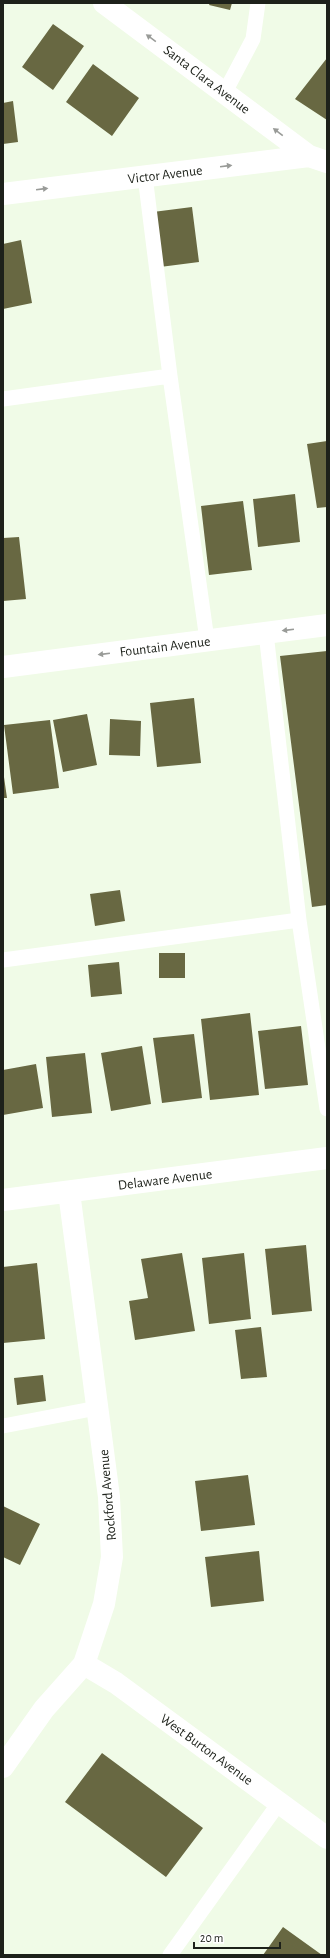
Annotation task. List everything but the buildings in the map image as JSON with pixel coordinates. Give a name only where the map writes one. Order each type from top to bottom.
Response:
[{"type":"street","name":"Santa Clara Avenue","points":[[104,3],[318,159]]},
{"type":"street","name":"Victor Avenue","points":[[3,194],[145,176],[318,159]]},
{"type":"street","name":"Fountain Avenue","points":[[3,667],[327,625]]},
{"type":"street","name":"Delaware Avenue","points":[[3,1200],[327,1158]]},
{"type":"street","name":"Rockford Avenue","points":[[3,1767],[44,1709],[84,1664],[104,1604],[112,1557],[109,1497],[69,1192]]},
{"type":"street","name":"West Burton Avenue","points":[[84,1664],[116,1683],[327,1838]]},
{"type":"lane","points":[[225,92],[252,39],[258,3]]},
{"type":"lane","points":[[145,176],[170,376],[207,640]]},
{"type":"lane","points":[[3,399],[170,376]]},
{"type":"lane","points":[[266,633],[299,920],[327,1109]]},
{"type":"lane","points":[[3,960],[299,920]]},
{"type":"lane","points":[[3,1426],[97,1408]]},
{"type":"lane","points":[[170,1955],[279,1803]]}]
